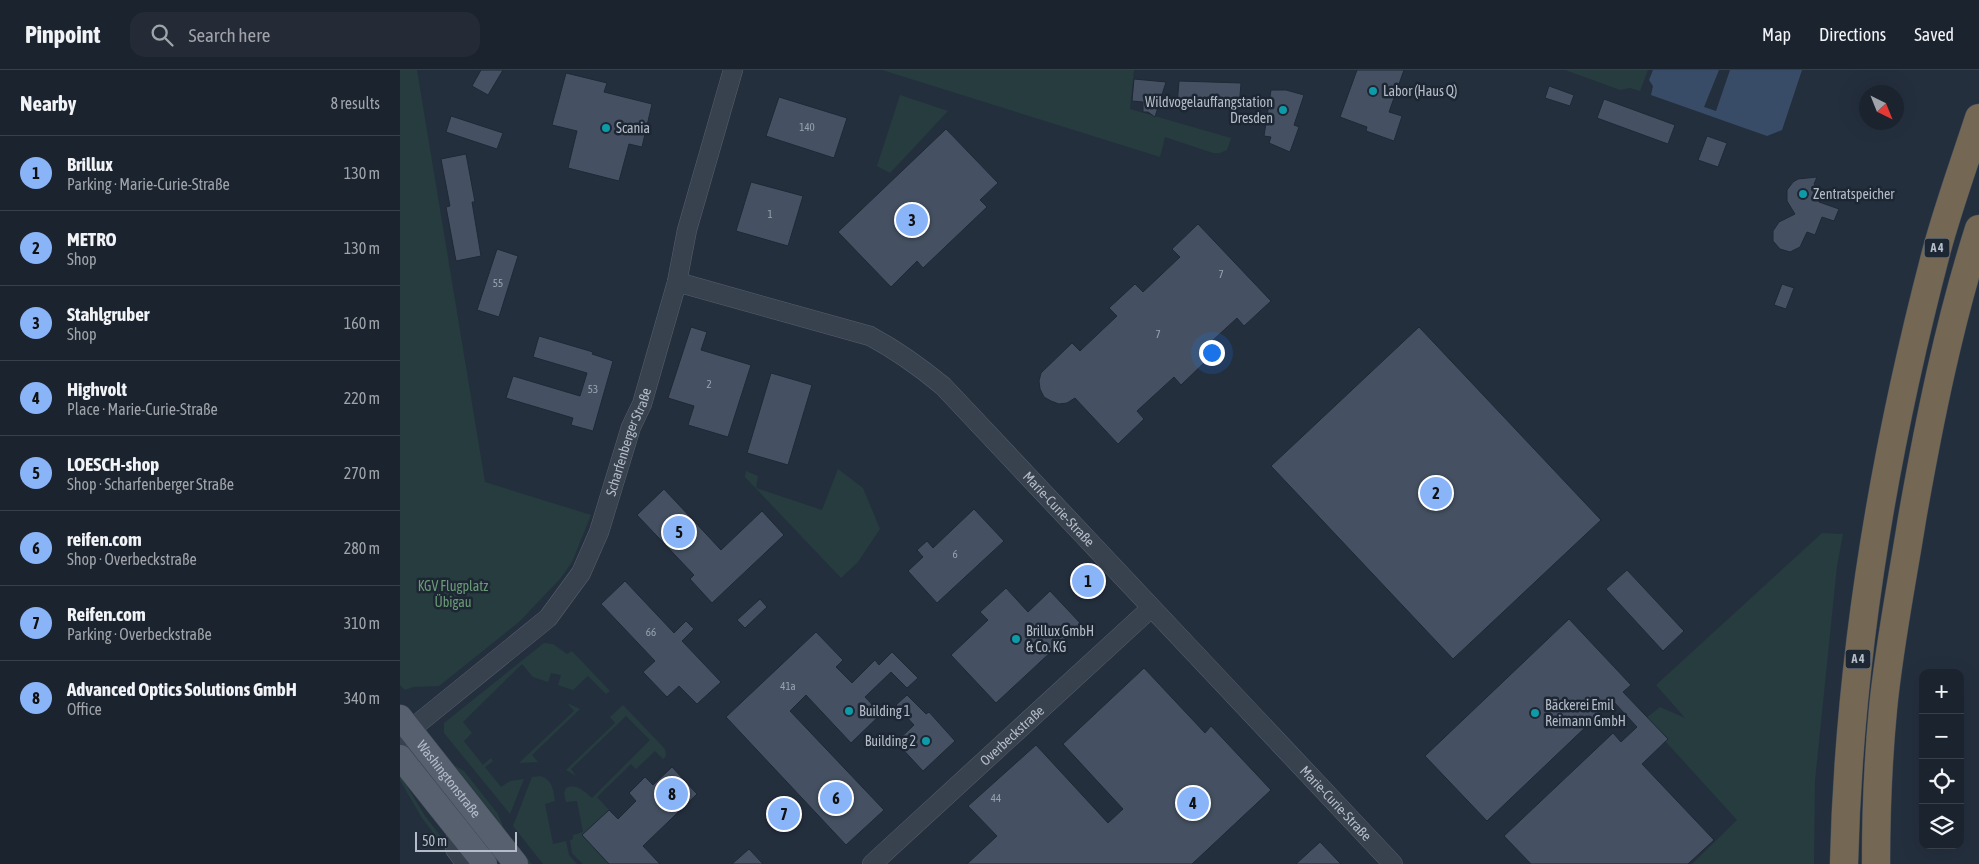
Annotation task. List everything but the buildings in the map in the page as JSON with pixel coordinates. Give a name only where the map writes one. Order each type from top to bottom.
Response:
[{"type":"highway","name":"A 4","points":[[1844,864],[1851,729],[1857,671],[1873,541],[1888,456],[1904,381],[1938,247],[1979,118]]},
{"type":"highway","name":"A 4","points":[[1876,864],[1876,822],[1883,709],[1901,582],[1922,463],[1938,388],[1979,229]]},
{"type":"main road","name":"Washingtonstraße","points":[[403,728],[516,864]]},
{"type":"main road","name":"Washingtonstraße","points":[[400,756],[485,864]]},
{"type":"street","name":"Scharfenberger Straße","points":[[403,728],[548,618],[581,573],[599,532],[631,427],[642,404],[677,282],[687,230],[733,70]]},
{"type":"street","name":"Marie-Curie-Straße","points":[[677,282],[870,336],[903,355],[943,386],[1392,864]]},
{"type":"street","name":"Overbeckstraße","points":[[872,864],[1151,608]]},
{"type":"street","points":[[457,829],[455,849],[466,864]]},
{"type":"green space","name":"KGV Flugplatz Übigau","points":[[400,70],[417,70],[485,482],[591,515],[572,562],[560,579],[519,622],[439,686],[413,687],[405,690],[400,685]]},
{"type":"green space","points":[[882,70],[1134,70],[1130,109],[1231,138],[1227,150],[1213,153],[1165,137],[1160,157]]},
{"type":"green space","points":[[1565,70],[1648,70],[1640,91],[1630,88],[1620,90]]},
{"type":"green space","points":[[900,95],[948,111],[890,173],[877,166]]},
{"type":"green space","points":[[838,469],[863,488],[880,529],[858,562],[841,578],[745,477],[746,471],[758,476],[756,488],[822,510]]},
{"type":"green space","points":[[1822,533],[1843,534],[1837,566],[1815,781],[1814,864],[1692,864],[1737,820],[1645,719],[1660,707],[1685,718],[1656,685]]},
{"type":"green space","points":[[544,643],[553,644],[567,654],[572,651],[610,691],[606,694],[588,676],[573,690],[558,685],[561,675],[551,673],[548,682],[533,677],[522,664],[463,722],[472,733],[464,741],[483,765],[491,758],[493,761],[485,767],[501,787],[510,781],[524,779],[510,814],[444,733],[444,723]]},
{"type":"green space","points":[[567,703],[580,709],[532,755],[538,762],[519,763],[574,711]]},
{"type":"green space","points":[[623,705],[665,749],[666,756],[663,759],[655,751],[636,769],[631,764],[597,797],[609,810],[582,835],[609,864],[583,864],[572,853],[570,840],[573,839],[573,835],[583,832],[577,801],[566,802],[564,793],[566,788],[577,787],[592,798],[650,740],[626,716],[571,769],[576,776],[566,770],[615,723],[610,717]]},
{"type":"green space","points":[[454,765],[464,771],[498,814],[504,829],[532,864],[525,864],[497,819]]},
{"type":"green space","points":[[400,775],[425,816],[455,855],[452,857],[422,818],[400,780]]},
{"type":"green space","points":[[540,776],[548,780],[554,793],[555,801],[545,804],[553,844],[566,841],[569,855],[577,864],[543,864],[513,826],[532,777]]},
{"type":"water","points":[[1653,70],[1719,70],[1704,107],[1716,111],[1730,70],[1802,70],[1782,130],[1767,136],[1651,95],[1653,86],[1649,80]]},
{"type":"place","name":"Labor (Haus Q)","points":[[1373,91]]},
{"type":"place","name":"Wildvogelauffangstation Dresden","points":[[1283,110]]},
{"type":"place","name":"Scania","points":[[606,128]]},
{"type":"place","name":"Zentratspeicher","points":[[1803,194]]},
{"type":"place","name":"Stahlgruber","points":[[912,220]]},
{"type":"place","name":"METRO","points":[[1436,493]]},
{"type":"place","name":"LOESCH-shop","points":[[679,532]]},
{"type":"place","name":"Brillux","points":[[1088,581]]},
{"type":"place","name":"Brillux GmbH & Co. KG","points":[[1016,639]]},
{"type":"place","name":"Building 1","points":[[849,711]]},
{"type":"place","name":"Bäckerei Emil Reimann GmbH","points":[[1535,713]]},
{"type":"place","name":"Building 2","points":[[926,741]]},
{"type":"place","name":"Advanced Optics Solutions GmbH","points":[[672,794]]},
{"type":"place","name":"reifen.com","points":[[836,798]]},
{"type":"place","name":"Highvolt","points":[[1193,803]]},
{"type":"place","name":"Reifen.com","points":[[784,814]]}]
